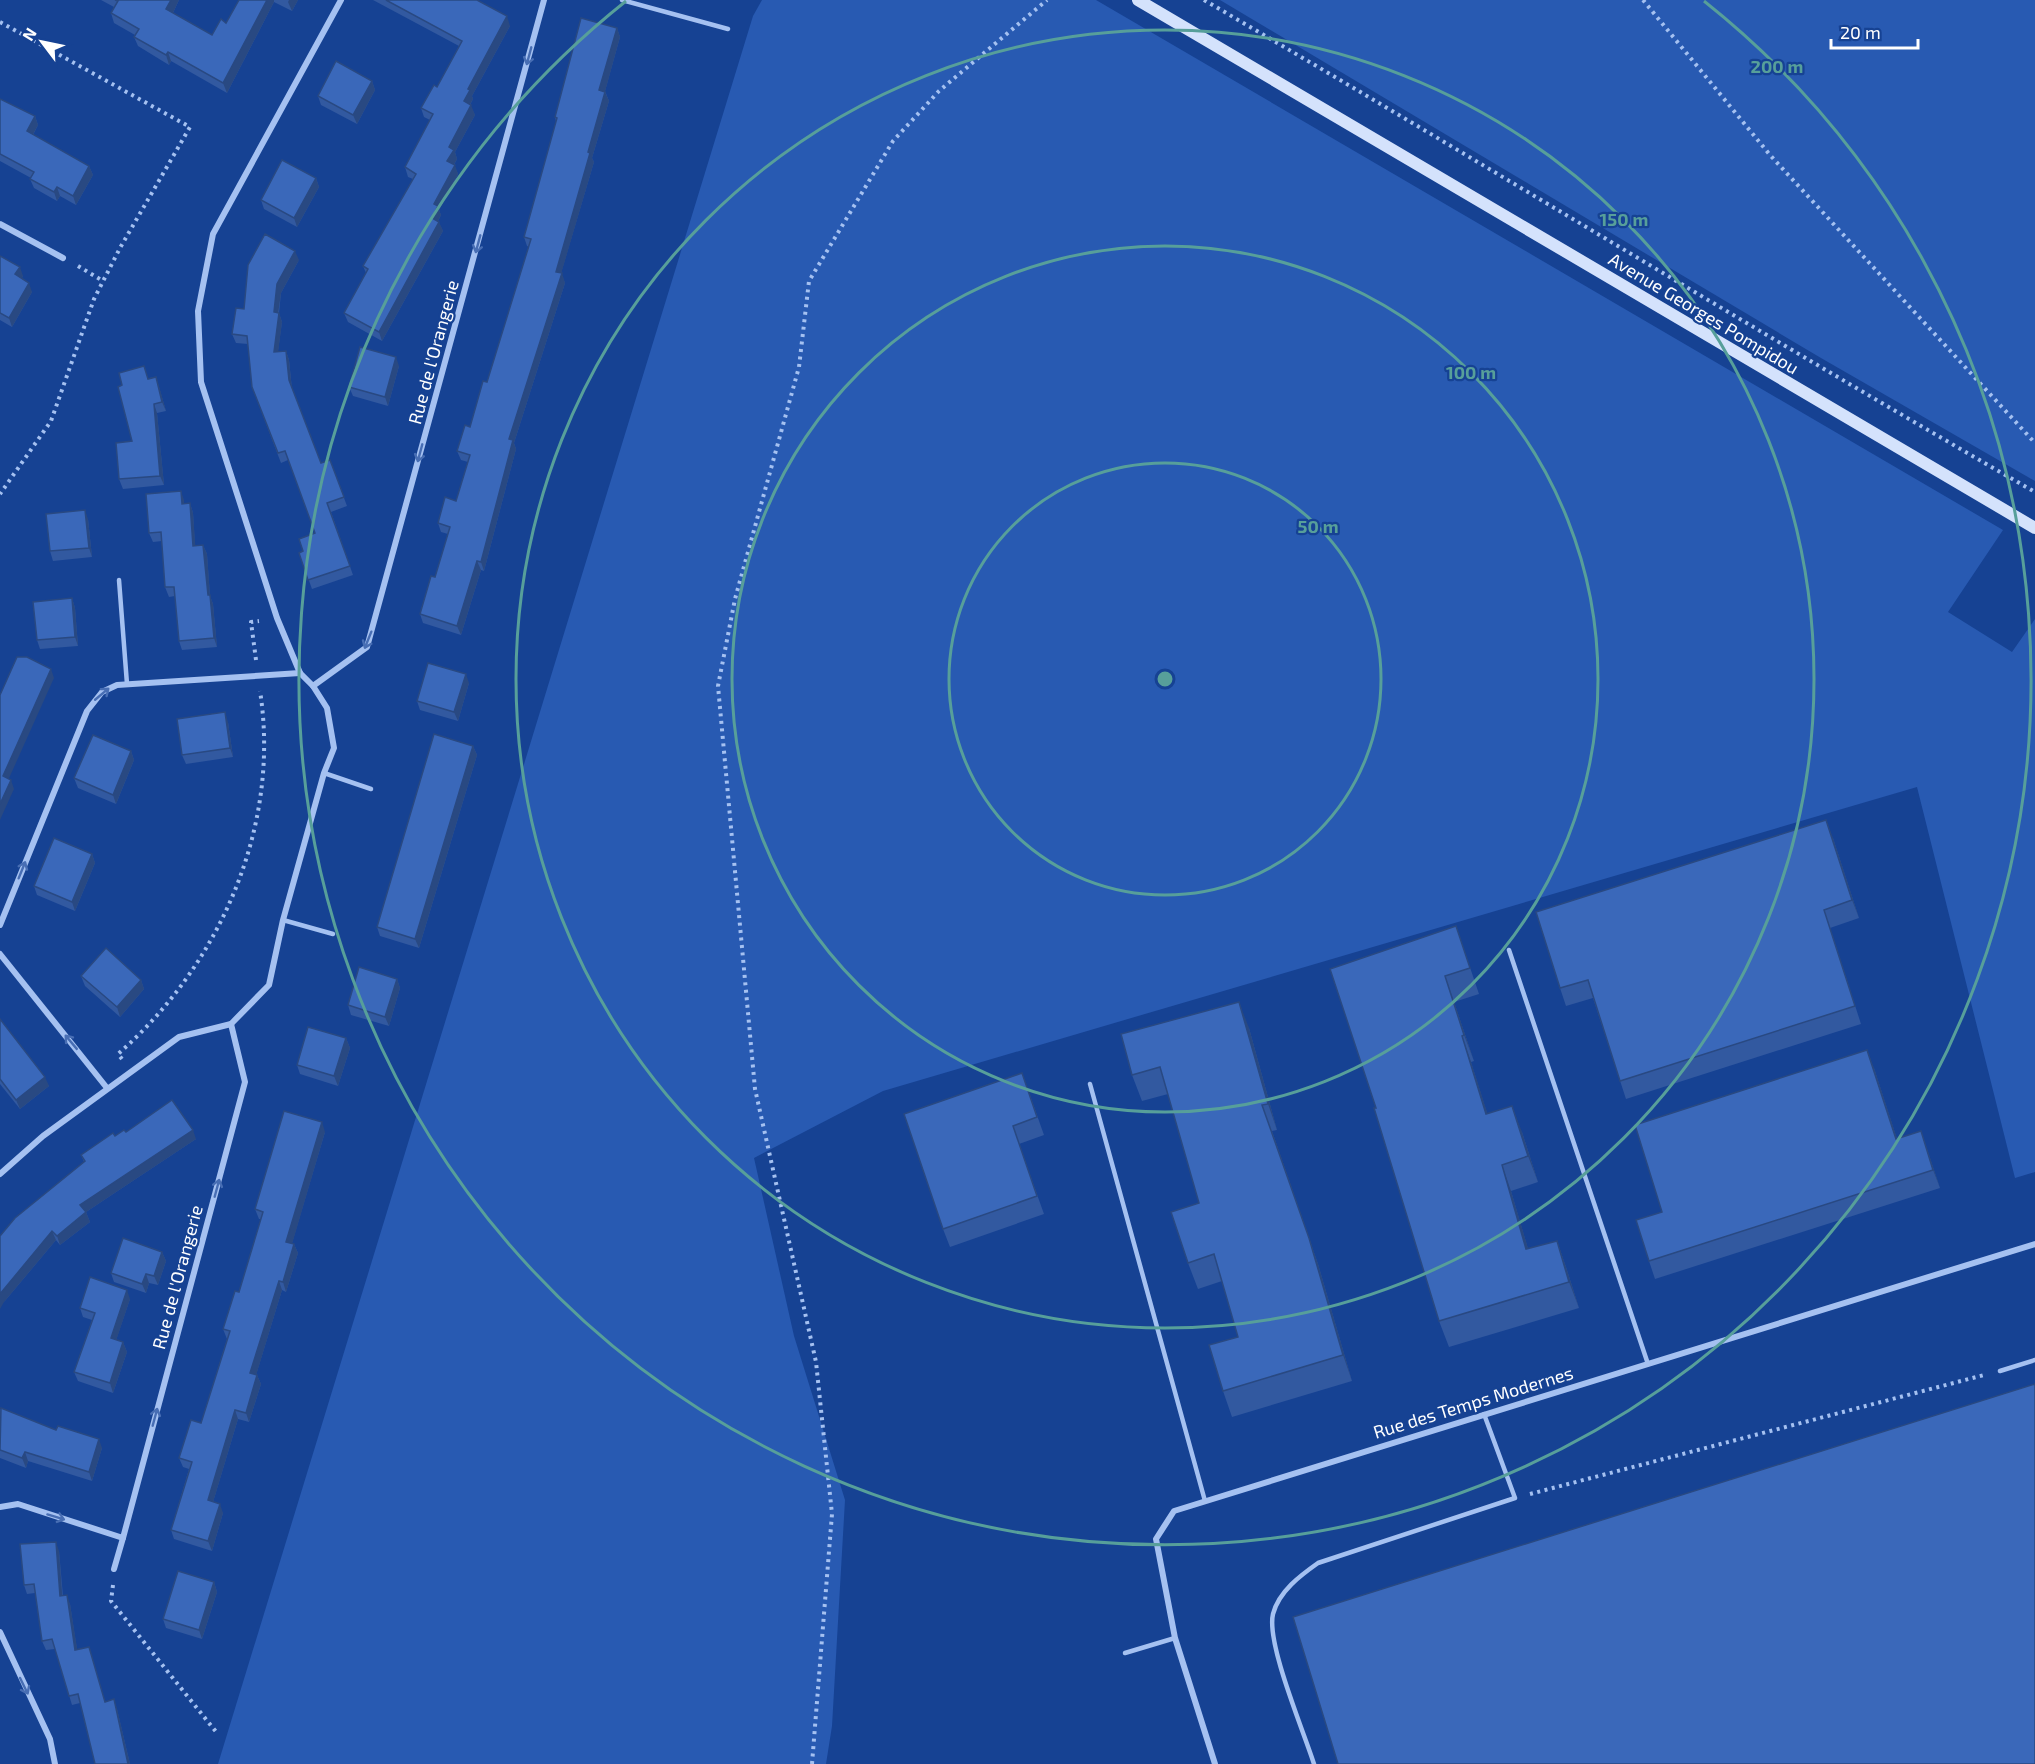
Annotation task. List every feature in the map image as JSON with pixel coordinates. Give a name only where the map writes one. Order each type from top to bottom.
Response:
[{"type":"main road","name":"Avenue Georges Pompidou","points":[[1138,0],[2035,528]]},
{"type":"street","points":[[0,1174],[43,1136],[179,1037],[231,1024],[269,985],[283,920],[324,773],[334,748],[327,708],[313,686],[300,673],[277,618],[201,382],[198,311],[213,234],[341,0]]},
{"type":"street","name":"Rue de l'Orangerie","points":[[313,686],[368,647],[544,0]]},
{"type":"street","points":[[0,224],[63,258]]},
{"type":"street","points":[[0,925],[87,711],[102,692],[111,687],[127,684],[300,673]]},
{"type":"street","points":[[0,954],[107,1088]]},
{"type":"street","name":"Rue de l'Orangerie","points":[[114,1569],[245,1082],[231,1024]]},
{"type":"street","name":"Rue des Temps Modernes","points":[[1215,1764],[1175,1638],[1156,1539],[1174,1511],[2035,1244]]},
{"type":"street","points":[[0,1507],[18,1504],[123,1538]]},
{"type":"street","points":[[0,1632],[50,1739],[55,1764]]},
{"type":"lane","points":[[622,0],[728,29]]},
{"type":"lane","points":[[119,580],[127,684]]},
{"type":"lane","points":[[324,773],[371,789]]},
{"type":"lane","points":[[283,920],[333,934]]},
{"type":"lane","points":[[1509,950],[1648,1364]]},
{"type":"lane","points":[[1090,1084],[1205,1501]]},
{"type":"lane","points":[[2000,1371],[2035,1360]]},
{"type":"lane","points":[[1314,1764],[1274,1642],[1274,1613],[1292,1582],[1318,1563],[1515,1498],[1484,1414]]},
{"type":"lane","points":[[1125,1653],[1175,1638]]},
{"type":"path","points":[[812,1764],[832,1514],[816,1362],[755,1089],[718,686],[735,599],[799,367],[808,281],[893,141],[939,91],[1047,0]]},
{"type":"path","points":[[1204,0],[1396,113],[1809,363],[2035,492]]},
{"type":"path","points":[[1643,0],[1770,155],[2035,443]]},
{"type":"path","points":[[0,22],[190,127],[94,299],[51,421],[0,494]]},
{"type":"path","points":[[63,258],[103,281]]},
{"type":"path","points":[[131,1071],[118,1054],[150,1026],[174,996],[221,921],[234,895],[252,844],[263,789],[265,721],[251,622],[277,618]]},
{"type":"path","points":[[1515,1498],[2000,1371]]},
{"type":"path","points":[[114,1569],[111,1601],[217,1733]]},
{"type":"shaded area","points":[[762,0],[1096,0],[2003,530],[1948,612],[2012,652],[2035,619],[2035,1172],[2015,1178],[1917,787],[883,1091],[754,1158],[794,1336],[845,1500],[832,1726],[826,1764],[218,1764],[753,16]]},
{"type":"shaded area","points":[[1220,0],[2035,0],[2035,481],[1821,358]]},
{"type":"building","points":[[115,0],[171,0],[166,9],[212,35],[221,19],[226,23],[239,0],[267,0],[223,83],[168,52],[166,55],[134,37],[139,29],[111,13],[118,1]]},
{"type":"building","points":[[386,0],[477,0],[507,16],[468,89],[470,90],[464,101],[471,105],[449,147],[454,150],[447,161],[455,165],[434,204],[438,206],[432,218],[439,222],[379,332],[344,313],[368,269],[363,266],[416,174],[405,167],[433,114],[421,108],[434,85],[437,87],[462,41]]},
{"type":"building","points":[[581,18],[617,28],[599,90],[605,92],[556,272],[562,273],[509,439],[513,440],[481,562],[477,561],[457,626],[420,614],[431,576],[435,577],[450,527],[438,523],[445,497],[456,501],[470,455],[457,451],[465,425],[470,427],[483,381],[487,382],[531,239],[524,237],[557,118],[555,117]]},
{"type":"building","points":[[336,61],[372,81],[353,115],[318,96]]},
{"type":"building","points":[[0,99],[35,116],[27,131],[89,166],[73,196],[57,187],[54,192],[30,179],[34,172],[0,154]]},
{"type":"building","points":[[282,160],[316,178],[294,218],[261,200]]},
{"type":"building","points":[[265,234],[295,251],[277,284],[274,312],[279,313],[274,352],[286,351],[289,380],[321,463],[330,460],[344,497],[327,503],[350,566],[308,580],[299,553],[303,551],[299,539],[315,533],[285,451],[278,453],[252,387],[247,336],[232,334],[236,308],[244,309],[248,265]]},
{"type":"building","points":[[0,256],[20,267],[15,274],[29,283],[9,318],[0,313]]},
{"type":"building","points":[[360,347],[396,357],[385,397],[349,387]]},
{"type":"building","points":[[144,366],[148,379],[156,377],[162,402],[154,404],[160,476],[119,479],[116,443],[132,441],[118,387],[122,385],[119,373]]},
{"type":"building","points":[[181,491],[182,504],[190,503],[193,546],[203,545],[214,638],[179,641],[174,587],[165,587],[161,532],[149,533],[146,494]]},
{"type":"building","points":[[85,510],[89,548],[50,551],[46,514]]},
{"type":"building","points":[[72,598],[75,637],[37,640],[33,602]]},
{"type":"building","points":[[17,657],[27,657],[51,669],[3,776],[11,780],[0,804],[0,695]]},
{"type":"building","points":[[428,663],[466,674],[454,712],[417,701]]},
{"type":"building","points":[[225,712],[230,748],[182,755],[177,719]]},
{"type":"building","points":[[434,734],[473,746],[415,939],[377,927]]},
{"type":"building","points":[[93,735],[131,751],[113,795],[74,778]]},
{"type":"building","points":[[1826,820],[1852,900],[1824,910],[1855,1006],[1620,1081],[1588,980],[1560,988],[1536,912]]},
{"type":"building","points":[[54,838],[92,854],[72,902],[34,886]]},
{"type":"building","points":[[1456,926],[1470,968],[1445,976],[1486,1114],[1512,1106],[1528,1156],[1502,1165],[1526,1249],[1557,1241],[1569,1282],[1439,1321],[1374,1108],[1376,1108],[1330,969]]},
{"type":"building","points":[[106,948],[141,980],[117,1007],[81,976]]},
{"type":"building","points":[[359,967],[397,979],[385,1017],[348,1005]]},
{"type":"building","points":[[1239,1002],[1268,1104],[1262,1105],[1309,1238],[1343,1355],[1223,1391],[1209,1345],[1238,1337],[1214,1254],[1188,1263],[1171,1212],[1199,1203],[1160,1067],[1132,1075],[1121,1034]]},
{"type":"building","points":[[0,1019],[45,1077],[16,1100],[0,1079]]},
{"type":"building","points":[[308,1027],[346,1038],[334,1076],[297,1065]]},
{"type":"building","points":[[1867,1050],[1896,1139],[1921,1131],[1933,1170],[1649,1261],[1636,1220],[1662,1212],[1635,1125]]},
{"type":"building","points":[[1022,1073],[1037,1117],[1013,1126],[1037,1196],[943,1229],[904,1114]]},
{"type":"building","points":[[172,1100],[193,1130],[80,1205],[86,1212],[57,1236],[52,1231],[0,1294],[0,1236],[15,1218],[85,1161],[81,1155],[113,1133],[115,1136],[124,1130],[126,1132]]},
{"type":"building","points":[[284,1111],[322,1122],[286,1242],[294,1244],[283,1282],[279,1281],[250,1373],[257,1375],[246,1413],[235,1410],[208,1500],[220,1504],[208,1541],[171,1530],[192,1462],[179,1458],[191,1420],[201,1423],[230,1331],[223,1329],[235,1291],[239,1292],[263,1212],[255,1209]]},
{"type":"building","points":[[123,1238],[162,1252],[154,1276],[146,1274],[142,1284],[111,1273]]},
{"type":"building","points":[[90,1277],[127,1290],[111,1338],[123,1342],[110,1383],[74,1372],[95,1313],[80,1308]]},
{"type":"building","points":[[2035,1384],[2035,1764],[1338,1764],[1293,1617]]},
{"type":"building","points":[[1,1408],[56,1430],[58,1426],[99,1439],[89,1472],[25,1452],[22,1458],[0,1450]]},
{"type":"building","points":[[56,1542],[60,1596],[67,1595],[75,1650],[89,1647],[105,1702],[114,1699],[128,1764],[95,1764],[78,1694],[69,1696],[52,1639],[42,1641],[34,1584],[24,1585],[20,1544]]},
{"type":"building","points":[[178,1571],[214,1582],[199,1630],[163,1619]]}]
